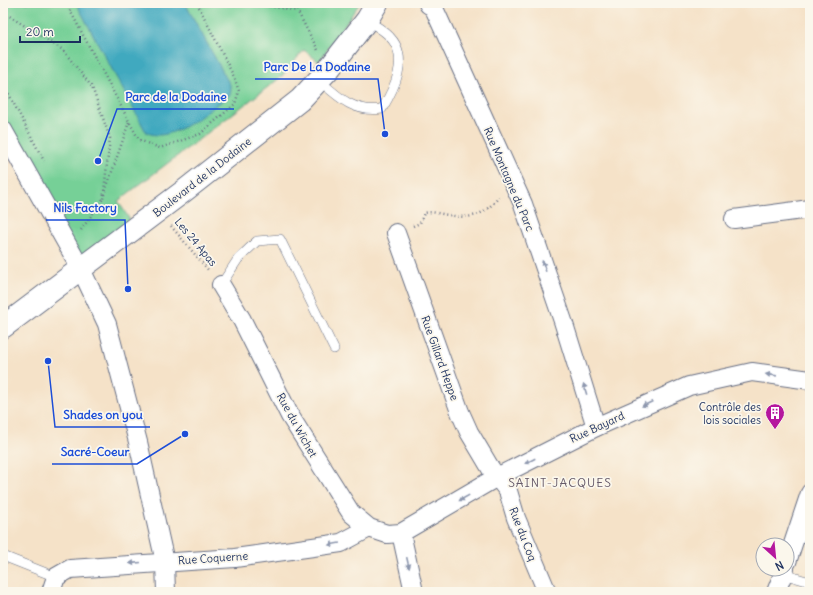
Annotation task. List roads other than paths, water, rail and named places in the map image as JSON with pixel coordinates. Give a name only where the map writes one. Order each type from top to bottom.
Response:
[{"type":"main road","name":"Boulevard de la Dodaine","points":[[3,327],[81,269],[300,100],[324,75],[372,12]]},
{"type":"street","name":"Rue Montagne du Parc","points":[[431,3],[525,212],[563,321],[596,427]]},
{"type":"street","points":[[3,130],[81,269],[107,324],[138,442],[165,562],[166,592]]},
{"type":"street","points":[[734,219],[810,209]]},
{"type":"street","name":"Rue Gillard Heppe","points":[[396,233],[460,412],[469,432],[497,477]]},
{"type":"street","name":"Rue du Wichet","points":[[221,285],[242,320],[290,416],[351,513],[369,528],[387,534],[401,533]]},
{"type":"street","name":"Rue Bayard","points":[[401,533],[497,477],[596,427],[689,386],[752,372],[810,380]]},
{"type":"street","name":"Rue du Coq","points":[[497,477],[508,491],[516,518],[547,592]]},
{"type":"street","points":[[795,545],[806,520],[810,493]]},
{"type":"street","name":"Rue Coquerne","points":[[54,585],[70,569],[235,558],[341,542],[369,528]]},
{"type":"street","points":[[401,533],[414,592]]},
{"type":"street","points":[[777,592],[782,577]]},
{"type":"lane","points":[[324,75],[343,102],[371,111],[382,109],[393,91],[401,59],[391,37],[372,12]]},
{"type":"lane","points":[[221,285],[238,259],[257,241],[280,239],[334,349]]},
{"type":"lane","points":[[3,556],[54,585]]},
{"type":"lane","points":[[795,574],[810,582]]},
{"type":"water","points":[[76,3],[185,3],[230,85],[230,95],[190,124],[178,130],[167,134],[156,135],[146,132]]},
{"type":"place","name":"Parc De La Dodaine","points":[[385,134]]},
{"type":"place","name":"Parc de la Dodaine","points":[[98,161]]},
{"type":"place","name":"Nils Factory","points":[[128,289]]},
{"type":"place","name":"Shades on you","points":[[48,361]]},
{"type":"place","name":"Contrôle des lois sociales","points":[[775,430]]},
{"type":"place","name":"Sacré-Coeur","points":[[185,434]]},
{"type":"district","name":"SAINT-JACQUES","points":[[560,482]]}]
